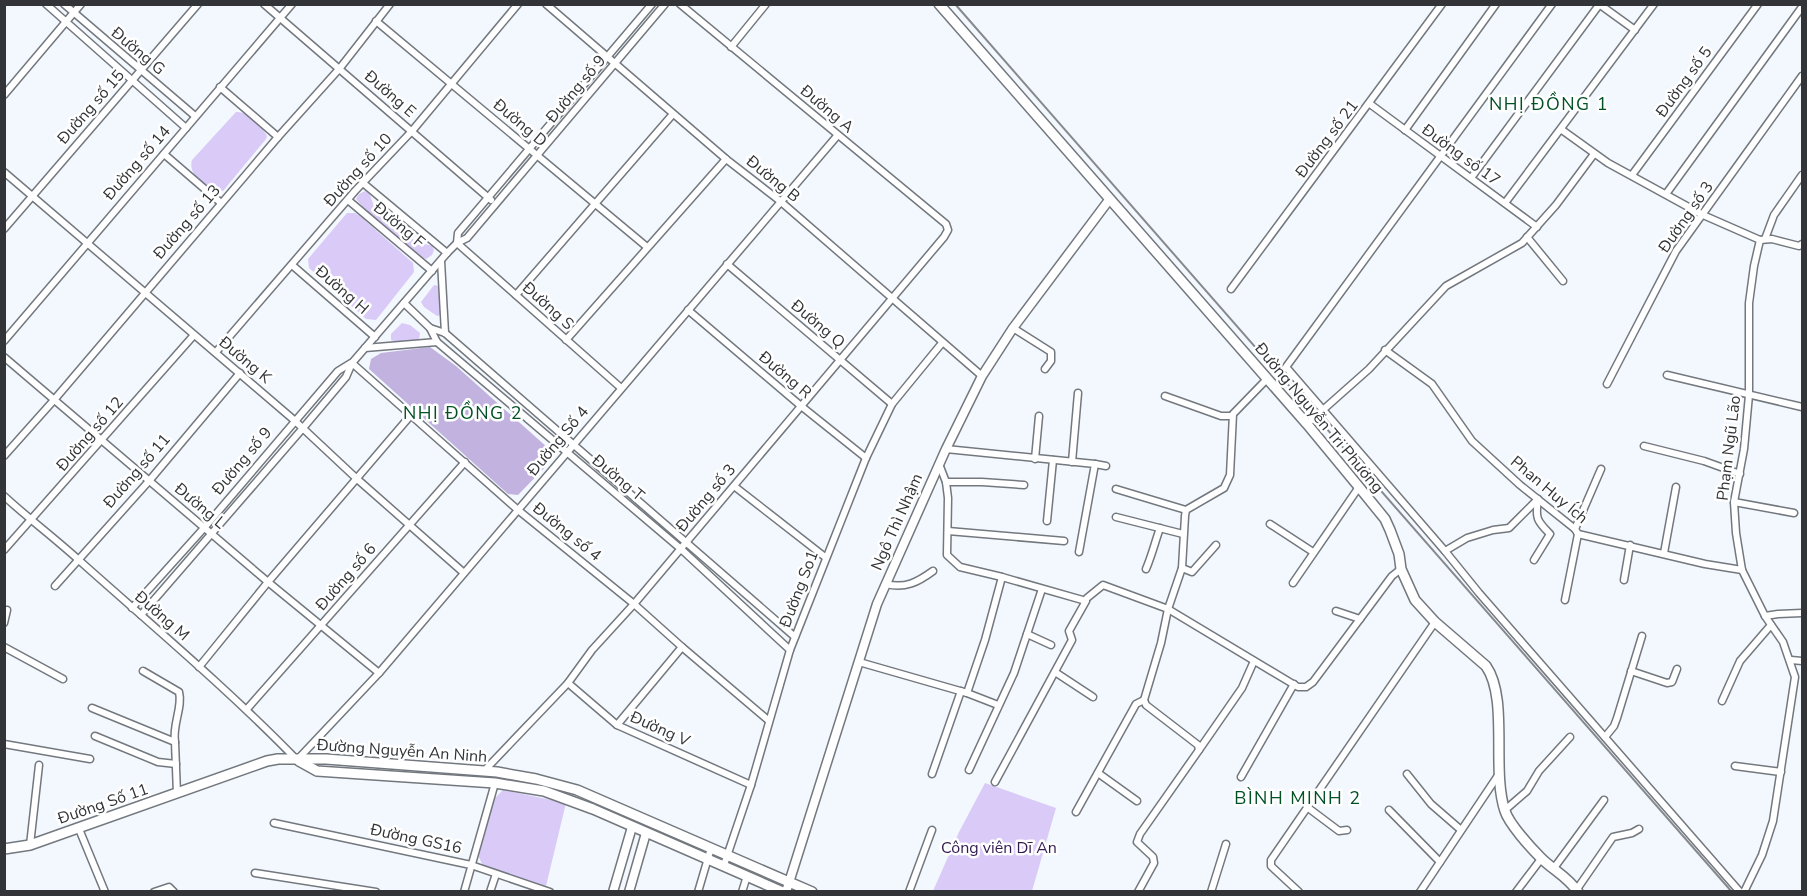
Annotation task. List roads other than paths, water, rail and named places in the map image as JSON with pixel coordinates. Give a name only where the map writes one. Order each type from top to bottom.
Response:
[{"type":"main road","name":"Đường Nguyễn Tri Phương","points":[[939,4],[1307,423],[1385,519],[1394,538],[1401,569],[1415,600],[1491,673],[1496,693],[1500,774],[1505,810],[1509,819],[1541,859],[1554,868],[1577,891]]},
{"type":"main road","name":"Đường Nguyễn An Ninh","points":[[297,760],[326,759],[497,772],[565,786],[711,848],[747,876],[787,888],[812,891]]},
{"type":"main road","name":"Đường Nguyễn An Ninh","points":[[297,760],[317,771],[495,783],[544,791],[708,858],[726,860],[787,888]]},
{"type":"main road","name":"Đường Số 11","points":[[4,849],[30,845],[79,829],[267,761],[297,760]]},
{"type":"main road","points":[[495,783],[497,772]]},
{"type":"main road","points":[[632,827],[635,816]]},
{"type":"main road","points":[[646,833],[649,822]]},
{"type":"street","name":"Đường G","points":[[46,4],[186,128]]},
{"type":"street","name":"Đường G","points":[[64,4],[195,116]]},
{"type":"street","points":[[4,95],[81,4]]},
{"type":"street","name":"Đường số 15","points":[[4,229],[198,4]]},
{"type":"street","name":"Đường E","points":[[264,4],[496,204]]},
{"type":"street","name":"Đường số 14","points":[[4,340],[292,4]]},
{"type":"street","name":"Đường số 13","points":[[4,456],[220,203],[339,68],[390,4]]},
{"type":"street","points":[[508,4],[517,6]]},
{"type":"street","name":"Đường B","points":[[546,4],[726,159],[780,201],[982,376]]},
{"type":"street","name":"Đường số 9","points":[[457,243],[458,233],[652,4]]},
{"type":"street","name":"Đường số 9","points":[[141,615],[346,377],[352,363],[364,348],[447,253],[457,243],[467,238],[665,4]]},
{"type":"street","name":"Đường A","points":[[680,4],[946,224],[948,230],[944,237]]},
{"type":"street","points":[[731,47],[766,4]]},
{"type":"street","name":"Đường số 21","points":[[1231,289],[1442,4]]},
{"type":"street","points":[[1405,130],[1496,4]]},
{"type":"street","points":[[1552,4],[1286,366],[1479,593],[1740,891]]},
{"type":"street","points":[[1505,203],[1562,130],[1654,4]]},
{"type":"street","name":"Đường số 5","points":[[1632,175],[1758,4]]},
{"type":"street","points":[[1470,178],[1599,5],[1635,30]]},
{"type":"street","name":"Đường số 10","points":[[216,352],[363,183],[412,131],[517,6]]},
{"type":"street","points":[[1666,194],[1803,7]]},
{"type":"street","name":"Đường D","points":[[376,21],[647,247]]},
{"type":"street","name":"Đường số 3","points":[[1607,384],[1676,250],[1803,76]]},
{"type":"street","points":[[220,87],[278,136]]},
{"type":"street","name":"Đường số 17","points":[[1370,104],[1537,227]]},
{"type":"street","points":[[516,295],[673,114]]},
{"type":"street","points":[[1562,130],[1594,154],[1703,215],[1762,240],[1772,239],[1799,246],[1803,244]]},
{"type":"street","name":"Đường Số 4","points":[[297,760],[379,673],[837,135]]},
{"type":"street","points":[[164,154],[220,203]]},
{"type":"street","points":[[1307,423],[1369,369],[1446,286],[1510,250],[1527,237],[1556,205],[1594,154]]},
{"type":"street","points":[[566,340],[726,159]]},
{"type":"street","name":"Đường K","points":[[4,172],[216,352],[464,573]]},
{"type":"street","name":"Phạm Ngũ Lão","points":[[1744,891],[1762,855],[1773,821],[1795,677],[1783,642],[1765,616],[1742,570],[1736,533],[1734,502],[1744,449],[1749,395],[1749,303],[1754,266],[1762,240],[1774,215],[1803,175]]},
{"type":"street","name":"Đường F","points":[[363,183],[447,253]]},
{"type":"street","name":"Đường F","points":[[348,200],[432,271]]},
{"type":"street","name":"Ngô Thì Nhậm","points":[[787,888],[877,604],[946,449],[982,376],[1013,328],[1109,200]]},
{"type":"street","name":"Đường số 3","points":[[484,771],[568,683],[592,650],[687,542],[944,237]]},
{"type":"street","points":[[1527,237],[1563,281]]},
{"type":"street","name":"Đường S","points":[[457,243],[621,388]]},
{"type":"street","points":[[441,261],[445,333]]},
{"type":"street","name":"Đường Q","points":[[726,264],[892,404]]},
{"type":"street","name":"Đường H","points":[[292,265],[375,337]]},
{"type":"street","name":"Đường T","points":[[404,303],[430,328],[437,342],[681,549],[790,650]]},
{"type":"street","name":"Đường R","points":[[688,310],[866,458]]},
{"type":"street","name":"Đường T","points":[[430,328],[445,333],[795,637]]},
{"type":"street","points":[[1013,328],[1050,352],[1051,361],[1045,369]]},
{"type":"street","name":"Đường số 12","points":[[4,550],[194,335]]},
{"type":"street","points":[[364,348],[437,342]]},
{"type":"street","name":"Đường So1","points":[[726,860],[751,785],[790,650],[866,458],[892,404],[942,343]]},
{"type":"street","name":"Phan Huy Ích","points":[[1385,350],[1432,384],[1472,441],[1577,532],[1742,570]]},
{"type":"street","name":"Đường L","points":[[4,357],[212,535],[379,673]]},
{"type":"street","name":"Đường số 9","points":[[132,608],[204,528],[338,370],[352,363]]},
{"type":"street","name":"Đường số 4","points":[[352,363],[518,510],[634,604],[768,720]]},
{"type":"street","name":"Đường số 11","points":[[55,586],[149,481],[240,373]]},
{"type":"street","points":[[1667,375],[1803,407]]},
{"type":"street","points":[[1116,489],[1186,510],[1216,493],[1228,482],[1230,475],[1232,417],[1267,379]]},
{"type":"street","points":[[1071,462],[1078,393]]},
{"type":"street","points":[[1165,396],[1221,416],[1232,417]]},
{"type":"street","points":[[199,667],[268,582],[411,415]]},
{"type":"street","points":[[1035,459],[1039,416]]},
{"type":"street","points":[[1644,446],[1687,456],[1740,474]]},
{"type":"street","points":[[946,449],[1106,466]]},
{"type":"street","points":[[1047,521],[1053,460]]},
{"type":"street","name":"Đường số 6","points":[[247,709],[465,462]]},
{"type":"street","points":[[939,464],[946,482],[949,511],[947,555],[953,562],[960,567],[1086,601],[1069,631],[1072,640],[995,782]]},
{"type":"street","points":[[1079,552],[1095,464]]},
{"type":"street","points":[[1565,600],[1577,532],[1601,469]]},
{"type":"street","points":[[946,482],[982,482],[1024,486]]},
{"type":"street","points":[[734,486],[825,557]]},
{"type":"street","points":[[1664,553],[1676,486]]},
{"type":"street","points":[[1293,583],[1359,487]]},
{"type":"street","name":"Đường M","points":[[4,496],[247,709],[297,760]]},
{"type":"street","points":[[1445,551],[1467,538],[1509,528],[1538,499]]},
{"type":"street","points":[[1534,560],[1550,534],[1538,522],[1536,511],[1538,499]]},
{"type":"street","points":[[1734,502],[1794,513]]},
{"type":"street","points":[[1186,510],[1182,568],[1167,609],[1161,643],[1144,700],[1146,705],[1198,745],[1200,750]]},
{"type":"street","points":[[1116,517],[1183,534]]},
{"type":"street","points":[[1270,524],[1314,552]]},
{"type":"street","points":[[1146,569],[1155,550],[1160,528]]},
{"type":"street","points":[[948,531],[1064,542]]},
{"type":"street","points":[[1182,568],[1192,572],[1216,545]]},
{"type":"street","points":[[1624,580],[1630,545]]},
{"type":"street","points":[[1087,598],[1103,585],[1167,609],[1298,687],[1306,687],[1313,682],[1392,576],[1401,569]]},
{"type":"street","points":[[886,584],[896,587],[917,583],[933,571]]},
{"type":"street","points":[[932,774],[985,640],[1002,577]]},
{"type":"street","points":[[969,770],[1014,673],[1042,589]]},
{"type":"street","points":[[4,623],[7,610]]},
{"type":"street","points":[[1336,611],[1359,619]]},
{"type":"street","points":[[1765,616],[1803,614]]},
{"type":"street","points":[[1299,891],[1281,876],[1271,863],[1276,852],[1436,622]]},
{"type":"street","points":[[1722,701],[1740,662],[1771,625]]},
{"type":"street","points":[[1027,634],[1051,645]]},
{"type":"street","points":[[1605,737],[1614,726],[1642,636]]},
{"type":"street","points":[[4,647],[63,679]]},
{"type":"street","points":[[617,725],[682,647]]},
{"type":"street","points":[[1791,660],[1803,661]]},
{"type":"street","points":[[1138,891],[1154,863],[1153,856],[1137,842],[1140,834],[1242,688],[1254,661]]},
{"type":"street","points":[[859,662],[964,692],[998,705]]},
{"type":"street","points":[[1631,671],[1667,683],[1672,682],[1677,669]]},
{"type":"street","points":[[143,671],[179,692],[181,698],[175,722],[177,794]]},
{"type":"street","points":[[1055,672],[1093,697]]},
{"type":"street","name":"Đường V","points":[[568,683],[617,725],[751,785]]},
{"type":"street","points":[[1241,777],[1294,684]]},
{"type":"street","points":[[1076,812],[1136,704],[1144,700]]},
{"type":"street","points":[[92,708],[175,742]]},
{"type":"street","points":[[95,736],[158,762],[176,764]]},
{"type":"street","points":[[1505,810],[1527,791],[1539,771],[1570,737]]},
{"type":"street","points":[[4,744],[90,759]]},
{"type":"street","points":[[30,845],[39,765]]},
{"type":"street","points":[[1735,766],[1781,772]]},
{"type":"street","points":[[1098,773],[1137,801]]},
{"type":"street","points":[[1407,774],[1431,804],[1461,831]]},
{"type":"street","points":[[1420,891],[1500,774]]},
{"type":"street","points":[[465,891],[495,783]]},
{"type":"street","points":[[1554,868],[1604,800]]},
{"type":"street","points":[[1307,807],[1339,831],[1347,830]]},
{"type":"street","points":[[1389,810],[1440,862]]},
{"type":"street","name":"Đường GS16","points":[[274,823],[471,865],[549,891]]},
{"type":"street","points":[[613,891],[632,827]]},
{"type":"street","points":[[79,829],[105,891]]},
{"type":"street","points":[[1577,891],[1613,837],[1639,829]]},
{"type":"street","points":[[909,891],[932,830]]},
{"type":"street","points":[[629,891],[646,833]]},
{"type":"street","points":[[1211,891],[1226,844]]},
{"type":"street","points":[[698,891],[711,848]]},
{"type":"street","points":[[1516,891],[1541,859]]},
{"type":"street","points":[[255,873],[376,891]]},
{"type":"street","points":[[490,891],[496,874]]},
{"type":"street","points":[[742,891],[747,876]]},
{"type":"street","points":[[154,891],[168,886],[174,891]]},
{"type":"railway","points":[[955,4],[1732,892]]},
{"type":"district","name":"NHỊ ĐỒNG 1","points":[[1549,104]]},
{"type":"district","name":"NHỊ ĐỒNG 2","points":[[463,413]]},
{"type":"district","name":"BÌNH MINH 2","points":[[1298,798]]},
{"type":"park label","name":"Công viên Dĩ An","points":[[999,848]]}]
